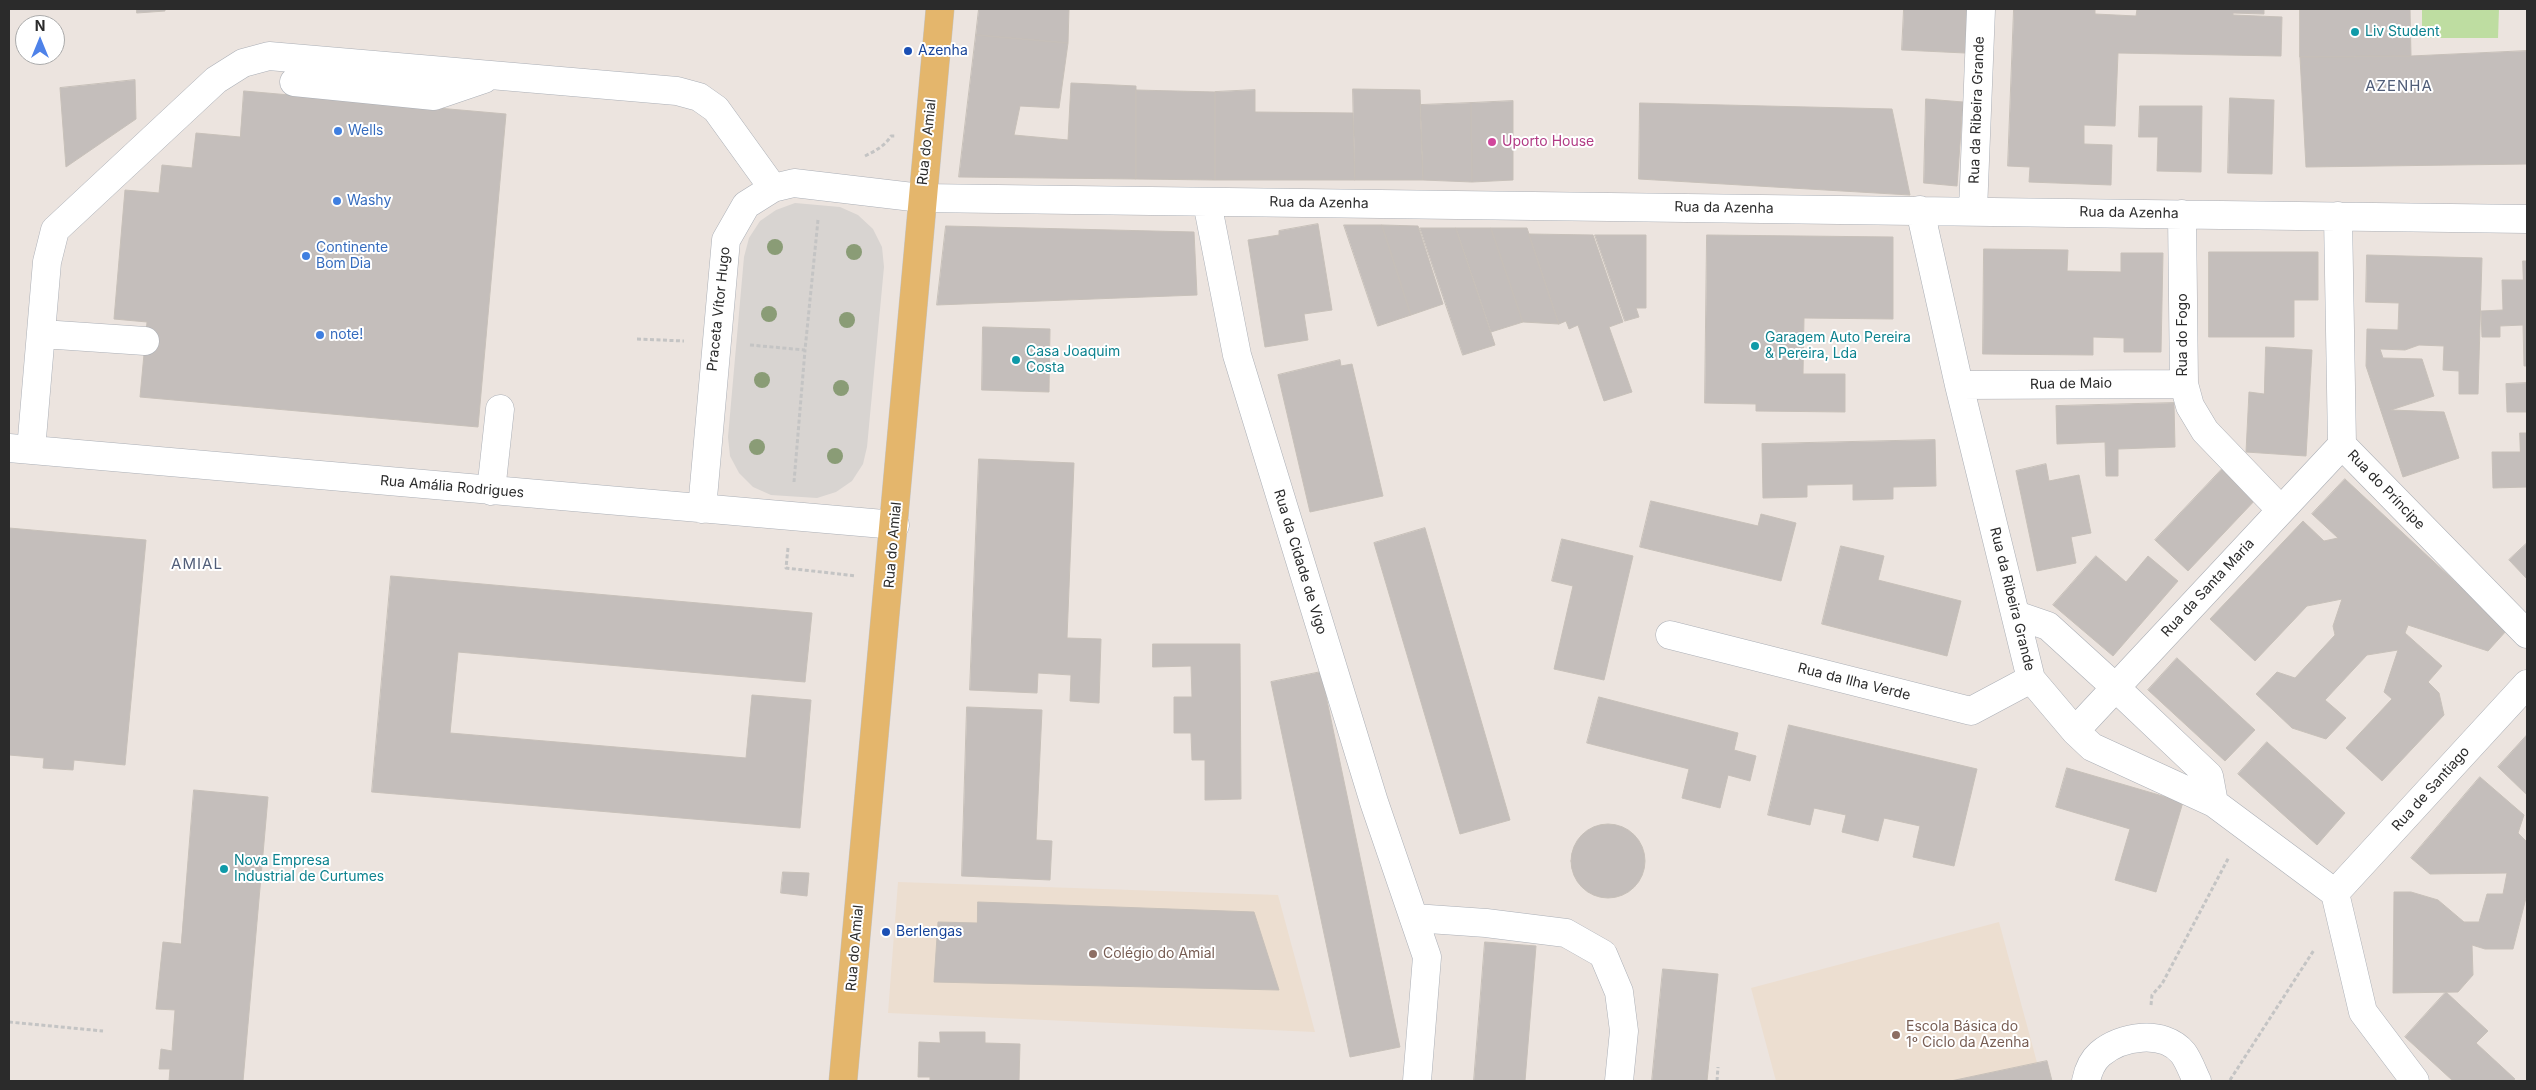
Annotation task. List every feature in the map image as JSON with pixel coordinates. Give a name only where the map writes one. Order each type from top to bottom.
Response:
[{"type":"main road","name":"Rua do Amial","points":[[843,1081],[895,525],[921,198],[940,9]]},
{"type":"street","name":"Rua da Ribeira Grande","points":[[1973,211],[1981,9]]},
{"type":"street","points":[[20,449],[42,334],[47,262],[55,230],[216,80],[243,63],[269,56],[677,92],[699,97],[716,109],[773,188]]},
{"type":"street","points":[[294,82],[434,96],[495,76]]},
{"type":"street","name":"Praceta Vítor Hugo","points":[[702,509],[726,240],[746,205],[773,188],[794,183],[921,198]]},
{"type":"street","name":"Rua da Azenha","points":[[921,198],[2527,219]]},
{"type":"street","name":"Rua da Cidade de Vigo","points":[[1207,202],[1237,356],[1374,802],[1427,957],[1417,1081]]},
{"type":"street","name":"Rua da Ribeira Grande","points":[[1920,210],[1959,386],[2031,679],[2075,732],[2092,747],[2214,803],[2337,902]]},
{"type":"street","name":"Rua do Fogo","points":[[2182,214],[2184,384],[2190,406],[2205,431],[2281,510]]},
{"type":"street","name":"Rua do Príncipe","points":[[2338,216],[2342,445],[2527,634]]},
{"type":"street","points":[[42,334],[145,341]]},
{"type":"street","name":"Rua de Maio","points":[[1959,386],[2184,384]]},
{"type":"street","points":[[491,491],[500,409]]},
{"type":"street","name":"Rua da Santa Maria","points":[[2075,732],[2342,445]]},
{"type":"street","name":"Rua Amália Rodrigues","points":[[20,449],[895,525]]},
{"type":"street","points":[[2016,615],[2048,626],[2209,776],[2214,803]]},
{"type":"street","name":"Rua da Ilha Verde","points":[[1670,635],[1970,712],[2031,679]]},
{"type":"street","name":"Rua de Santiago","points":[[2337,902],[2527,684]]},
{"type":"street","points":[[2337,902],[2363,1012],[2415,1081]]},
{"type":"street","points":[[1414,918],[1486,923],[1566,933],[1603,954],[1619,992],[1624,1030],[1619,1081]]},
{"type":"street","points":[[2086,1081],[2089,1069],[2100,1054],[2128,1039],[2148,1037],[2164,1041],[2182,1052],[2197,1081]]},
{"type":"path","points":[[858,157],[876,151],[891,136],[927,139]]},
{"type":"path","points":[[637,339],[716,342],[805,350],[822,185]]},
{"type":"path","points":[[2152,996],[2162,984],[2245,828]]},
{"type":"path","points":[[2235,1074],[2337,902]]},
{"type":"path","points":[[9,1022],[103,1030]]},
{"type":"path","points":[[1717,1081],[1718,1067]]},
{"type":"shaded area","points":[[795,203],[840,207],[858,215],[873,229],[882,247],[884,267],[867,447],[863,464],[852,481],[836,492],[817,498],[771,495],[753,487],[739,473],[730,456],[728,437],[744,257],[749,238],[760,221],[776,210]]},
{"type":"shaded area","name":"Colégio do Amial","points":[[898,882],[1278,895],[1315,1032],[888,1013]]},
{"type":"shaded area","name":"Escola Básica do 1º Ciclo da Azenha","points":[[1999,922],[2042,1081],[1776,1081],[1751,988]]},
{"type":"green space","points":[[2422,9],[2499,9],[2498,38],[2422,38]]},
{"type":"building","points":[[137,9],[165,9],[165,11],[137,13]]},
{"type":"building","points":[[979,9],[1069,9],[1068,43],[976,35]]},
{"type":"building","points":[[1904,9],[1967,9],[1965,53],[1902,50]]},
{"type":"building","points":[[2014,9],[2095,9],[2095,14],[2136,16],[2137,9],[2264,9],[2264,14],[2233,13],[2233,15],[2282,17],[2281,56],[2118,53],[2115,126],[2084,125],[2084,144],[2112,145],[2111,185],[2029,182],[2030,167],[2008,166]]},
{"type":"building","name":"Liv Student","points":[[2300,9],[2410,9],[2411,56],[2300,57]]},
{"type":"building","points":[[976,35],[1068,43],[1059,108],[1020,106],[1014,135],[1068,140],[1071,83],[1136,86],[1136,179],[959,177]]},
{"type":"building","points":[[2527,51],[2527,164],[2306,167],[2300,57],[2411,56]]},
{"type":"building","points":[[135,80],[136,119],[66,167],[60,88]]},
{"type":"building","points":[[1353,89],[1420,90],[1423,180],[1355,180]]},
{"type":"building","points":[[1136,90],[1215,92],[1215,180],[1136,179]]},
{"type":"building","points":[[1255,90],[1255,112],[1353,113],[1355,180],[1215,180],[1215,92]]},
{"type":"building","name":"Continente Bom Dia","points":[[244,91],[506,114],[478,427],[140,397],[147,322],[114,319],[125,190],[159,193],[162,165],[192,168],[196,133],[240,137]]},
{"type":"building","points":[[2230,98],[2274,100],[2272,174],[2228,173]]},
{"type":"building","points":[[1926,99],[1963,102],[1957,186],[1924,183]]},
{"type":"building","name":"Uporto House","points":[[1513,101],[1513,180],[1472,182],[1471,103]]},
{"type":"building","points":[[1471,103],[1472,182],[1423,180],[1420,105]]},
{"type":"building","points":[[1640,103],[1892,109],[1910,195],[1639,179]]},
{"type":"building","points":[[2140,106],[2202,106],[2201,172],[2157,171],[2158,137],[2139,137]]},
{"type":"building","points":[[1318,224],[1332,310],[1304,314],[1308,340],[1265,347],[1248,240],[1279,235],[1279,231]]},
{"type":"building","points":[[1344,225],[1382,225],[1411,315],[1378,326]]},
{"type":"building","points":[[1382,225],[1418,226],[1443,304],[1411,315]]},
{"type":"building","points":[[946,226],[1194,232],[1197,295],[937,305]]},
{"type":"building","points":[[1420,228],[1456,228],[1495,345],[1463,355]]},
{"type":"building","points":[[1456,228],[1491,228],[1523,322],[1491,332]]},
{"type":"building","points":[[1491,228],[1527,228],[1559,324],[1523,322]]},
{"type":"building","points":[[1529,234],[1593,235],[1623,322],[1609,327],[1632,392],[1604,401],[1578,325],[1569,329],[1566,321],[1559,324]]},
{"type":"building","points":[[1595,235],[1646,235],[1646,308],[1636,308],[1639,317],[1625,321]]},
{"type":"building","name":"Garagem Auto Pereira & Pereira, Lda","points":[[1707,235],[1893,237],[1893,319],[1804,318],[1803,374],[1845,374],[1845,412],[1756,411],[1756,404],[1705,403]]},
{"type":"building","points":[[1984,249],[2068,250],[2067,271],[2121,272],[2121,253],[2163,253],[2161,352],[2124,352],[2124,338],[2093,337],[2093,355],[1983,354]]},
{"type":"building","points":[[2209,252],[2318,252],[2318,300],[2294,300],[2294,337],[2209,337]]},
{"type":"building","points":[[2367,255],[2482,258],[2478,394],[2459,394],[2459,371],[2443,370],[2444,346],[2419,345],[2405,350],[2380,349],[2383,358],[2422,359],[2434,396],[2391,410],[2444,412],[2459,458],[2403,477],[2366,366],[2367,329],[2398,330],[2399,303],[2366,302]]},
{"type":"building","points":[[2523,261],[2527,261],[2527,366],[2524,366],[2523,325],[2500,326],[2500,337],[2482,337],[2481,311],[2503,310],[2502,280],[2523,280]]},
{"type":"building","name":"Casa Joaquim Costa","points":[[983,327],[1050,329],[1049,392],[982,390]]},
{"type":"building","points":[[2266,347],[2312,350],[2306,456],[2246,452],[2249,392],[2264,394]]},
{"type":"building","points":[[1340,360],[1341,366],[1352,364],[1383,496],[1310,512],[1278,375]]},
{"type":"building","points":[[2527,383],[2527,412],[2507,412],[2506,384]]},
{"type":"building","points":[[2174,403],[2175,447],[2118,449],[2118,476],[2106,476],[2105,442],[2057,444],[2056,406]]},
{"type":"building","points":[[2520,433],[2527,433],[2527,487],[2493,488],[2492,452],[2520,452]]},
{"type":"building","points":[[1935,440],[1936,486],[1893,487],[1893,499],[1853,500],[1853,484],[1807,485],[1807,497],[1763,498],[1762,444]]},
{"type":"building","points":[[979,459],[1074,463],[1067,638],[1101,639],[1099,703],[1070,701],[1071,675],[1038,673],[1037,693],[970,690]]},
{"type":"building","points":[[2046,464],[2049,481],[2079,475],[2091,533],[2071,537],[2076,563],[2037,571],[2016,471]]},
{"type":"building","points":[[2225,466],[2258,497],[2188,571],[2155,540]]},
{"type":"building","points":[[2345,479],[2507,630],[2488,651],[2408,625],[2405,633],[2442,666],[2428,682],[2439,693],[2444,715],[2382,781],[2346,748],[2392,699],[2384,692],[2398,650],[2367,655],[2325,700],[2346,718],[2326,739],[2292,728],[2256,694],[2277,672],[2295,678],[2335,635],[2333,626],[2342,599],[2307,606],[2255,661],[2210,619],[2303,521],[2324,541],[2338,538],[2312,514]]},
{"type":"building","points":[[1651,501],[1758,526],[1761,514],[1796,523],[1781,581],[1640,547]]},
{"type":"building","points":[[9,528],[146,540],[125,765],[74,760],[73,770],[43,768],[44,758],[9,755]]},
{"type":"building","points":[[1425,528],[1510,820],[1460,834],[1374,543]]},
{"type":"building","points":[[1562,539],[1633,556],[1604,680],[1554,669],[1573,586],[1552,581]]},
{"type":"building","points":[[2527,543],[2527,579],[2509,560]]},
{"type":"building","points":[[1841,546],[1884,556],[1878,580],[1961,601],[1947,656],[1822,624]]},
{"type":"building","points":[[2096,556],[2126,582],[2148,556],[2178,581],[2113,656],[2053,605]]},
{"type":"building","points":[[391,576],[812,613],[805,682],[458,652],[450,733],[746,758],[752,695],[811,700],[800,828],[372,792]]},
{"type":"building","points":[[1153,644],[1240,644],[1241,799],[1205,800],[1205,760],[1192,760],[1191,733],[1174,733],[1174,697],[1192,697],[1191,666],[1153,667]]},
{"type":"building","points":[[2177,658],[2255,730],[2225,761],[2148,690]]},
{"type":"building","points":[[1321,672],[1400,1047],[1350,1057],[1271,682]]},
{"type":"building","points":[[1599,697],[1738,733],[1734,750],[1756,756],[1750,781],[1728,775],[1720,808],[1682,798],[1689,769],[1587,743]]},
{"type":"building","points":[[967,707],[1042,710],[1036,840],[1052,841],[1050,880],[962,876]]},
{"type":"building","points":[[1789,725],[1977,769],[1954,866],[1913,857],[1920,826],[1884,818],[1878,841],[1842,832],[1846,815],[1814,808],[1810,825],[1768,815]]},
{"type":"building","points":[[2527,735],[2527,795],[2498,767]]},
{"type":"building","points":[[2267,742],[2345,813],[2317,845],[2238,774]]},
{"type":"building","points":[[2067,768],[2183,802],[2156,892],[2115,880],[2130,829],[2056,807]]},
{"type":"building","points":[[2480,777],[2524,815],[2518,833],[2527,842],[2527,894],[2513,949],[2485,949],[2472,945],[2473,975],[2458,992],[2393,993],[2394,892],[2411,892],[2438,900],[2464,922],[2479,922],[2487,894],[2503,894],[2507,873],[2430,874],[2411,858]]},
{"type":"building","name":"Nova Empresa Industrial de Curtumes","points":[[194,790],[268,797],[243,1081],[169,1081],[170,1069],[159,1069],[161,1049],[172,1051],[175,1010],[156,1009],[163,942],[181,944]]},
{"type":"building","points":[[1608,824],[1629,830],[1639,840],[1645,861],[1639,882],[1629,892],[1608,898],[1587,892],[1577,882],[1571,861],[1577,840],[1587,830]]},
{"type":"building","points":[[783,872],[809,873],[807,896],[781,893]]},
{"type":"building","points":[[978,902],[1254,912],[1279,990],[934,982],[938,922],[977,923]]},
{"type":"building","points":[[1485,942],[1536,946],[1525,1081],[1474,1081]]},
{"type":"building","points":[[1663,969],[1718,974],[1707,1081],[1652,1081]]},
{"type":"building","points":[[2446,992],[2488,1031],[2476,1043],[2515,1079],[2512,1081],[2453,1081],[2405,1037]]},
{"type":"building","points":[[940,1032],[985,1032],[985,1043],[1020,1044],[1019,1081],[930,1081],[930,1077],[918,1077],[919,1042],[940,1043]]},
{"type":"building","points":[[2047,1061],[2052,1081],[1951,1081]]},
{"type":"place","name":"Liv Student","points":[[2355,32]]},
{"type":"place","name":"Azenha","points":[[908,51]]},
{"type":"place","name":"Wells","points":[[338,131]]},
{"type":"place","name":"Uporto House","points":[[1492,142]]},
{"type":"place","name":"Washy","points":[[337,201]]},
{"type":"place","name":"Continente Bom Dia","points":[[306,256]]},
{"type":"place","name":"note!","points":[[320,335]]},
{"type":"place","name":"Garagem Auto Pereira & Pereira, Lda","points":[[1755,346]]},
{"type":"place","name":"Casa Joaquim Costa","points":[[1016,360]]},
{"type":"place","name":"Nova Empresa Industrial de Curtumes","points":[[224,869]]},
{"type":"place","name":"Berlengas","points":[[886,932]]},
{"type":"place","name":"Colégio do Amial","points":[[1093,954]]},
{"type":"place","name":"Escola Básica do 1º Ciclo da Azenha","points":[[1896,1035]]},
{"type":"district","name":"AZENHA","points":[[2399,86]]},
{"type":"district","name":"AMIAL","points":[[197,564]]}]
